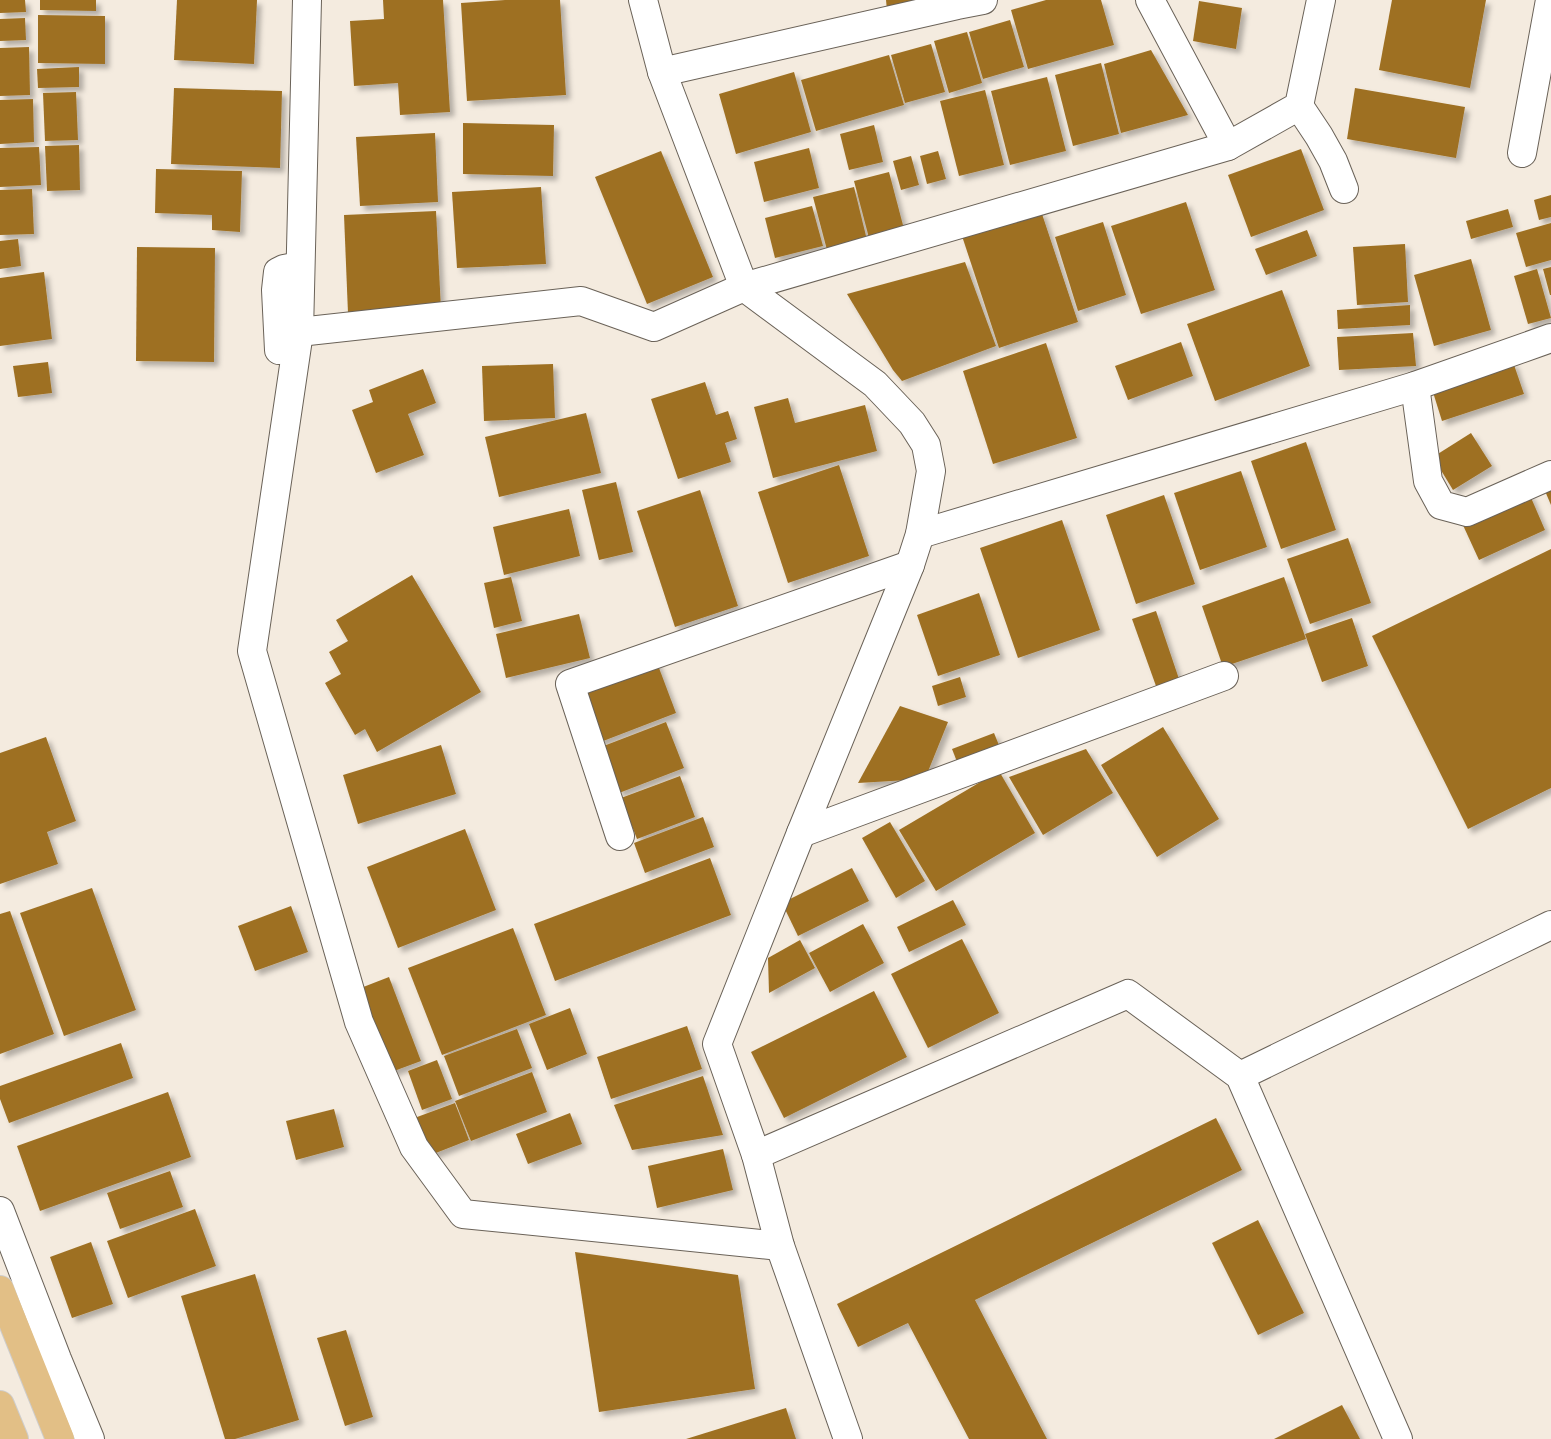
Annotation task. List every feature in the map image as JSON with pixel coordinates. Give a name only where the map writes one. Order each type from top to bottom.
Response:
[{"type":"main road","points":[[0,1290],[60,1439]]},
{"type":"main road","points":[[0,1405],[14,1439]]},
{"type":"street","points":[[307,0],[299,332],[252,651],[358,1022],[414,1147],[463,1214],[780,1246]]},
{"type":"street","points":[[643,0],[662,72],[744,287],[875,384],[912,423],[926,445],[932,471],[920,534],[910,565],[717,1044],[756,1155],[780,1246],[848,1439]]},
{"type":"street","points":[[1150,0],[1228,146]]},
{"type":"street","points":[[1321,0],[1299,106],[1333,161],[1344,189]]},
{"type":"street","points":[[1522,153],[1550,0]]},
{"type":"street","points":[[662,72],[965,2]]},
{"type":"street","points":[[299,332],[581,301],[654,327],[744,287],[1228,146],[1299,106]]},
{"type":"street","points":[[279,350],[276,290],[278,272],[300,266]]},
{"type":"street","points":[[920,534],[1415,386],[1551,338]]},
{"type":"street","points":[[1415,386],[1428,481],[1441,504],[1467,512],[1551,475]]},
{"type":"street","points":[[620,836],[570,684],[910,565]]},
{"type":"street","points":[[801,834],[1224,676]]},
{"type":"street","points":[[1240,1076],[1551,925]]},
{"type":"street","points":[[756,1155],[1128,994],[1240,1076],[1398,1439]]},
{"type":"street","points":[[0,1211],[90,1439]]},
{"type":"building","points":[[0,0],[25,0],[26,12],[0,13]]},
{"type":"building","points":[[40,0],[96,0],[96,11],[40,10]]},
{"type":"building","points":[[177,0],[257,0],[254,64],[174,60]]},
{"type":"building","points":[[383,0],[443,0],[450,112],[400,115],[398,83],[354,86],[350,21],[384,19]]},
{"type":"building","points":[[505,0],[560,0],[566,95],[467,101],[461,3]]},
{"type":"building","points":[[886,0],[944,0],[887,10]]},
{"type":"building","points":[[1046,0],[1101,0],[1114,45],[1028,69],[1011,10]]},
{"type":"building","points":[[1392,0],[1486,0],[1470,88],[1379,70]]},
{"type":"building","points":[[1199,1],[1242,8],[1236,49],[1193,41]]},
{"type":"building","points":[[38,15],[105,16],[105,64],[38,63]]},
{"type":"building","points":[[25,18],[26,40],[0,41],[0,19]]},
{"type":"building","points":[[1010,20],[1024,67],[983,79],[969,32]]},
{"type":"building","points":[[967,32],[982,83],[949,93],[934,41]]},
{"type":"building","points":[[931,44],[945,92],[905,103],[891,55]]},
{"type":"building","points":[[29,47],[30,95],[0,96],[0,48]]},
{"type":"building","points":[[1151,50],[1188,115],[1121,133],[1104,64]]},
{"type":"building","points":[[889,55],[904,105],[816,131],[801,80]]},
{"type":"building","points":[[1101,63],[1119,134],[1073,146],[1055,75]]},
{"type":"building","points":[[79,67],[79,87],[38,88],[37,69]]},
{"type":"building","points":[[794,72],[811,132],[736,154],[719,94]]},
{"type":"building","points":[[1047,77],[1066,151],[1010,165],[991,91]]},
{"type":"building","points":[[174,88],[282,91],[280,168],[171,164]]},
{"type":"building","points":[[1355,88],[1465,107],[1456,158],[1347,139]]},
{"type":"building","points":[[985,90],[1004,165],[959,176],[940,101]]},
{"type":"building","points":[[76,92],[78,140],[45,141],[43,93]]},
{"type":"building","points":[[33,99],[34,142],[0,144],[0,100]]},
{"type":"building","points":[[463,123],[554,125],[553,176],[463,174]]},
{"type":"building","points":[[874,125],[883,162],[849,170],[840,134]]},
{"type":"building","points":[[435,133],[438,202],[360,206],[356,137]]},
{"type":"building","points":[[79,145],[80,190],[47,191],[45,146]]},
{"type":"building","points":[[39,147],[41,185],[0,187],[0,148]]},
{"type":"building","points":[[809,148],[819,188],[764,202],[754,162]]},
{"type":"building","points":[[1301,149],[1324,210],[1251,237],[1228,175]]},
{"type":"building","points":[[661,151],[713,277],[647,304],[595,177]]},
{"type":"building","points":[[938,151],[946,179],[927,184],[920,156]]},
{"type":"building","points":[[911,156],[919,185],[901,190],[893,161]]},
{"type":"building","points":[[156,169],[242,171],[240,232],[212,230],[212,215],[155,213]]},
{"type":"building","points":[[889,172],[904,229],[869,238],[854,181]]},
{"type":"building","points":[[541,187],[546,264],[457,268],[452,192]]},
{"type":"building","points":[[854,187],[867,240],[827,250],[813,197]]},
{"type":"building","points":[[32,189],[34,234],[0,235],[0,190]]},
{"type":"building","points":[[1551,195],[1551,217],[1539,220],[1534,200]]},
{"type":"building","points":[[1186,202],[1215,290],[1141,314],[1111,226]]},
{"type":"building","points":[[812,206],[823,246],[775,258],[765,218]]},
{"type":"building","points":[[1508,209],[1513,227],[1471,239],[1466,221]]},
{"type":"building","points":[[436,211],[441,309],[348,313],[344,215]]},
{"type":"building","points":[[1041,211],[1078,322],[999,348],[962,236]]},
{"type":"building","points":[[1103,222],[1126,295],[1078,311],[1055,237]]},
{"type":"building","points":[[1551,223],[1551,260],[1526,267],[1516,233]]},
{"type":"building","points":[[1307,230],[1317,256],[1266,275],[1255,249]]},
{"type":"building","points":[[18,239],[21,266],[0,269],[0,241]]},
{"type":"building","points":[[1405,244],[1408,302],[1357,305],[1353,247]]},
{"type":"building","points":[[137,247],[215,248],[214,362],[136,361]]},
{"type":"building","points":[[1471,259],[1491,330],[1434,346],[1414,275]]},
{"type":"building","points":[[965,262],[996,346],[902,381],[893,370],[847,294]]},
{"type":"building","points":[[1551,267],[1551,295],[1550,295],[1543,269]]},
{"type":"building","points":[[1537,269],[1551,318],[1528,324],[1514,276]]},
{"type":"building","points":[[44,272],[52,339],[0,346],[0,278]]},
{"type":"building","points":[[1282,290],[1310,366],[1215,401],[1187,324]]},
{"type":"building","points":[[1410,305],[1410,325],[1338,329],[1337,310]]},
{"type":"building","points":[[1413,333],[1416,366],[1339,370],[1337,337]]},
{"type":"building","points":[[1181,342],[1193,376],[1128,400],[1115,366]]},
{"type":"building","points":[[1046,343],[1077,438],[993,464],[963,371]]},
{"type":"building","points":[[48,362],[52,393],[18,397],[13,366]]},
{"type":"building","points":[[1513,362],[1524,394],[1442,421],[1432,389]]},
{"type":"building","points":[[553,364],[555,418],[484,421],[482,366]]},
{"type":"building","points":[[423,369],[436,403],[408,414],[424,455],[376,473],[352,410],[373,402],[369,390]]},
{"type":"building","points":[[705,382],[716,415],[728,411],[737,439],[725,443],[731,462],[678,479],[651,399]]},
{"type":"building","points":[[788,398],[795,423],[865,405],[877,451],[773,478],[754,407]]},
{"type":"building","points":[[586,413],[601,473],[499,497],[485,437]]},
{"type":"building","points":[[1471,433],[1492,466],[1453,490],[1433,457]]},
{"type":"building","points":[[1306,442],[1336,530],[1281,549],[1251,461]]},
{"type":"building","points":[[839,465],[869,556],[788,583],[758,492]]},
{"type":"building","points":[[1241,471],[1267,547],[1200,570],[1174,493]]},
{"type":"building","points":[[616,482],[633,552],[599,560],[582,490]]},
{"type":"building","points":[[1551,488],[1551,505],[1545,491]]},
{"type":"building","points":[[700,490],[738,606],[675,627],[637,511]]},
{"type":"building","points":[[1529,493],[1545,530],[1479,560],[1462,523]]},
{"type":"building","points":[[1164,495],[1195,584],[1136,604],[1106,515]]},
{"type":"building","points":[[569,509],[580,556],[504,575],[493,527]]},
{"type":"building","points":[[1062,520],[1100,630],[1018,658],[980,548]]},
{"type":"building","points":[[1348,538],[1371,603],[1310,624],[1287,559]]},
{"type":"building","points":[[1551,549],[1551,788],[1468,829],[1372,636]]},
{"type":"building","points":[[412,575],[481,692],[377,752],[365,729],[355,735],[325,683],[341,674],[329,652],[348,641],[336,620]]},
{"type":"building","points":[[511,577],[522,621],[494,628],[484,583]]},
{"type":"building","points":[[1284,577],[1306,639],[1223,667],[1202,606]]},
{"type":"building","points":[[979,593],[1000,655],[938,676],[917,615]]},
{"type":"building","points":[[1156,611],[1179,679],[1156,686],[1132,619]]},
{"type":"building","points":[[579,614],[590,658],[506,678],[496,634]]},
{"type":"building","points":[[1352,618],[1368,666],[1322,682],[1305,634]]},
{"type":"building","points":[[656,660],[676,713],[598,743],[578,689]]},
{"type":"building","points":[[960,677],[966,697],[938,706],[932,686]]},
{"type":"building","points":[[900,706],[948,722],[925,779],[858,783]]},
{"type":"building","points":[[666,722],[684,768],[619,793],[601,747]]},
{"type":"building","points":[[1163,727],[1219,819],[1157,857],[1101,765]]},
{"type":"building","points":[[994,733],[1003,755],[961,772],[952,749]]},
{"type":"building","points":[[46,737],[76,821],[47,832],[58,864],[0,884],[0,753]]},
{"type":"building","points":[[441,745],[456,794],[358,824],[343,775]]},
{"type":"building","points":[[1086,749],[1113,793],[1043,835],[1009,777]]},
{"type":"building","points":[[999,771],[1035,833],[936,891],[899,830]]},
{"type":"building","points":[[680,776],[695,817],[637,839],[621,798]]},
{"type":"building","points":[[703,817],[714,847],[645,873],[634,843]]},
{"type":"building","points":[[890,822],[925,881],[896,898],[862,838]]},
{"type":"building","points":[[465,829],[496,910],[398,948],[367,867]]},
{"type":"building","points":[[710,858],[731,915],[555,981],[534,924]]},
{"type":"building","points":[[852,868],[869,901],[798,936],[782,903]]},
{"type":"building","points":[[92,888],[136,1010],[64,1036],[20,913]]},
{"type":"building","points":[[953,900],[966,925],[909,952],[897,927]]},
{"type":"building","points":[[291,906],[308,952],[255,971],[238,926]]},
{"type":"building","points":[[10,911],[54,1034],[0,1054],[0,914]]},
{"type":"building","points":[[863,924],[884,963],[830,992],[809,953]]},
{"type":"building","points":[[513,928],[546,1015],[442,1055],[408,968]]},
{"type":"building","points":[[962,939],[999,1013],[928,1048],[891,974]]},
{"type":"building","points":[[800,940],[815,968],[769,993],[768,958]]},
{"type":"building","points":[[389,977],[421,1061],[386,1074],[353,991]]},
{"type":"building","points":[[874,991],[907,1057],[784,1118],[751,1052]]},
{"type":"building","points":[[570,1008],[587,1054],[547,1070],[529,1024]]},
{"type":"building","points":[[687,1026],[702,1069],[611,1099],[597,1057]]},
{"type":"building","points":[[517,1029],[532,1068],[459,1096],[444,1056]]},
{"type":"building","points":[[121,1043],[133,1078],[9,1123],[0,1099],[0,1086]]},
{"type":"building","points":[[437,1060],[452,1099],[422,1110],[408,1071]]},
{"type":"building","points":[[532,1072],[547,1112],[471,1141],[455,1101]]},
{"type":"building","points":[[703,1076],[723,1135],[632,1150],[614,1105]]},
{"type":"building","points":[[168,1092],[191,1157],[40,1211],[17,1146]]},
{"type":"building","points":[[455,1103],[469,1140],[423,1158],[409,1120]]},
{"type":"building","points":[[334,1109],[344,1147],[296,1160],[286,1121]]},
{"type":"building","points":[[570,1113],[582,1144],[528,1164],[516,1134]]},
{"type":"building","points":[[1216,1118],[1242,1170],[975,1300],[1047,1439],[969,1439],[908,1323],[858,1347],[837,1304]]},
{"type":"building","points":[[723,1149],[733,1190],[657,1208],[648,1166]]},
{"type":"building","points":[[170,1171],[183,1207],[120,1229],[107,1193]]},
{"type":"building","points":[[195,1209],[216,1266],[128,1298],[107,1241]]},
{"type":"building","points":[[1258,1220],[1304,1313],[1258,1335],[1212,1243]]},
{"type":"building","points":[[91,1242],[113,1304],[72,1318],[50,1257]]},
{"type":"building","points":[[575,1252],[738,1275],[755,1389],[599,1412]]},
{"type":"building","points":[[255,1274],[299,1420],[235,1439],[225,1439],[181,1296]]},
{"type":"building","points":[[346,1330],[373,1417],[345,1426],[317,1338]]},
{"type":"building","points":[[1342,1405],[1360,1439],[1274,1439]]},
{"type":"building","points":[[786,1408],[796,1439],[686,1439]]}]
